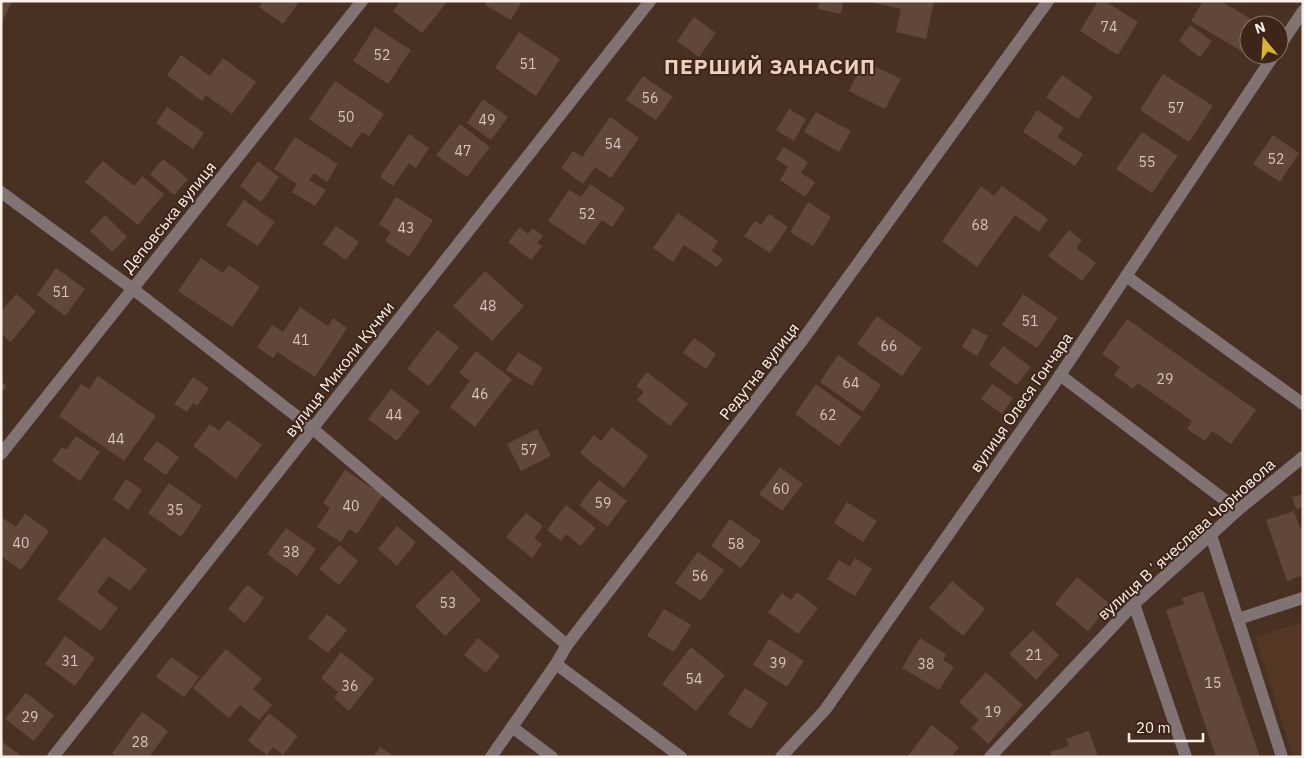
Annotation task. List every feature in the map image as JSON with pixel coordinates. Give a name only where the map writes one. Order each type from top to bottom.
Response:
[{"type":"street","name":"Деповська вулиця","points":[[1,454],[362,1]]},
{"type":"street","name":"вулиця Миколи Кучми","points":[[53,757],[650,1]]},
{"type":"street","name":"Редутна вулиця","points":[[491,757],[556,664],[567,645],[804,338],[1048,1]]},
{"type":"street","points":[[1289,32],[1303,10]]},
{"type":"street","name":"вулиця Олеся Гончара","points":[[781,757],[824,710],[1060,375],[1267,65]]},
{"type":"street","points":[[1,192],[132,289],[313,429],[567,645]]},
{"type":"street","points":[[1126,276],[1303,404]]},
{"type":"street","points":[[1060,375],[1238,510]]},
{"type":"street","name":"вулиця Вʼячеслава Чорновола","points":[[990,757],[1002,752],[1134,604],[1238,510],[1303,456]]},
{"type":"street","points":[[1211,535],[1282,757]]},
{"type":"street","points":[[1238,620],[1303,598]]},
{"type":"street","points":[[1134,604],[1186,757]]},
{"type":"street","points":[[556,664],[681,757]]},
{"type":"street","points":[[512,727],[552,757]]},
{"type":"shaded area","points":[[1303,622],[1303,757],[1293,757],[1255,637]]},
{"type":"building","points":[[1,1],[12,1],[1,24]]},
{"type":"building","points":[[263,1],[299,2],[283,24],[259,7]]},
{"type":"building","points":[[401,1],[448,1],[422,33],[393,11]]},
{"type":"building","points":[[487,1],[522,1],[511,20],[485,5]]},
{"type":"building","points":[[819,1],[843,1],[841,14],[818,9]]},
{"type":"building","points":[[875,1],[934,1],[926,39],[896,32],[901,9],[874,3]]},
{"type":"building","points":[[1098,1],[1105,1],[1138,22],[1118,55],[1080,31]]},
{"type":"building","points":[[1203,1],[1221,1],[1244,15],[1239,15],[1239,50],[1191,21]]},
{"type":"building","points":[[694,17],[716,33],[699,57],[677,41]]},
{"type":"building","points":[[1190,25],[1212,41],[1200,57],[1179,41]]},
{"type":"building","points":[[375,27],[411,50],[388,84],[353,61]]},
{"type":"building","points":[[519,32],[560,59],[536,96],[495,68]]},
{"type":"building","points":[[181,55],[210,76],[223,58],[256,82],[232,114],[206,95],[202,101],[167,75]]},
{"type":"building","points":[[864,61],[901,79],[885,109],[849,91]]},
{"type":"building","points":[[1163,74],[1213,106],[1189,142],[1140,110]]},
{"type":"building","points":[[1062,75],[1093,97],[1078,119],[1046,97]]},
{"type":"building","points":[[643,76],[673,97],[656,120],[626,100]]},
{"type":"building","points":[[335,81],[384,114],[369,136],[362,132],[351,148],[309,119]]},
{"type":"building","points":[[483,99],[508,117],[491,140],[467,123]]},
{"type":"building","points":[[167,107],[204,133],[193,149],[156,123]]},
{"type":"building","points":[[789,109],[806,119],[794,141],[776,130]]},
{"type":"building","points":[[1037,110],[1064,128],[1057,137],[1083,154],[1075,166],[1023,132]]},
{"type":"building","points":[[816,112],[851,131],[839,152],[804,132]]},
{"type":"building","points":[[610,117],[639,138],[611,178],[595,167],[583,184],[561,168],[573,151],[582,157]]},
{"type":"building","points":[[460,124],[490,147],[467,177],[436,155]]},
{"type":"building","points":[[1142,132],[1178,156],[1152,193],[1116,169]]},
{"type":"building","points":[[409,134],[429,148],[416,168],[409,163],[393,186],[380,177]]},
{"type":"building","points":[[1273,135],[1299,153],[1280,182],[1253,164]]},
{"type":"building","points":[[295,137],[338,164],[327,182],[314,173],[309,180],[326,190],[315,206],[292,192],[297,184],[274,169]]},
{"type":"building","points":[[784,147],[808,162],[801,173],[815,182],[805,197],[780,180],[788,167],[776,159]]},
{"type":"building","points":[[163,159],[188,179],[174,195],[150,174]]},
{"type":"building","points":[[103,161],[134,186],[142,176],[164,194],[138,225],[85,182]]},
{"type":"building","points":[[258,161],[279,177],[261,202],[240,186]]},
{"type":"building","points":[[590,184],[625,208],[612,227],[602,220],[584,245],[548,221],[569,190],[581,197]]},
{"type":"building","points":[[981,186],[994,196],[1002,186],[1048,219],[1039,232],[1015,215],[977,267],[942,241]]},
{"type":"building","points":[[396,197],[433,220],[409,257],[385,241],[391,232],[379,224]]},
{"type":"building","points":[[244,200],[275,222],[258,246],[226,225]]},
{"type":"building","points":[[808,202],[831,217],[813,246],[790,232]]},
{"type":"building","points":[[678,213],[718,241],[712,251],[723,259],[717,267],[684,245],[673,262],[653,248]]},
{"type":"building","points":[[769,214],[788,227],[770,253],[744,236],[755,221],[761,225]]},
{"type":"building","points":[[105,215],[127,237],[112,252],[90,231]]},
{"type":"building","points":[[336,226],[359,242],[346,260],[323,244]]},
{"type":"building","points":[[520,227],[528,234],[533,228],[543,236],[537,243],[542,246],[531,260],[508,242]]},
{"type":"building","points":[[1069,230],[1082,240],[1076,248],[1096,263],[1082,281],[1048,256]]},
{"type":"building","points":[[201,258],[223,273],[229,265],[260,287],[232,327],[178,291]]},
{"type":"building","points":[[56,268],[85,289],[65,316],[37,295]]},
{"type":"building","points":[[485,271],[524,306],[492,341],[453,306]]},
{"type":"building","points":[[16,294],[36,311],[11,342],[1,334],[1,312]]},
{"type":"building","points":[[1023,294],[1058,318],[1037,348],[1002,325]]},
{"type":"building","points":[[300,307],[328,326],[333,318],[347,328],[315,377],[277,352],[273,358],[257,347],[272,325],[283,332]]},
{"type":"building","points":[[877,316],[922,348],[902,376],[857,344]]},
{"type":"building","points":[[1127,319],[1256,410],[1231,444],[1212,431],[1205,441],[1187,429],[1192,421],[1138,383],[1133,389],[1114,375],[1120,367],[1102,354]]},
{"type":"building","points":[[973,328],[988,336],[977,356],[962,347]]},
{"type":"building","points":[[437,330],[459,347],[429,386],[407,369]]},
{"type":"building","points":[[694,338],[716,354],[706,369],[683,353]]},
{"type":"building","points":[[1003,346],[1031,367],[1017,385],[989,365]]},
{"type":"building","points":[[476,351],[512,379],[475,427],[450,407],[470,381],[459,373]]},
{"type":"building","points":[[518,352],[543,368],[532,386],[506,370]]},
{"type":"building","points":[[838,355],[881,385],[863,412],[820,382]]},
{"type":"building","points":[[647,372],[688,404],[670,426],[637,400],[644,392],[636,386]]},
{"type":"building","points":[[98,376],[156,416],[124,461],[59,416],[81,384],[89,389]]},
{"type":"building","points":[[193,377],[209,388],[197,406],[193,403],[187,412],[174,404]]},
{"type":"building","points":[[1,382],[7,386],[1,393]]},
{"type":"building","points":[[816,384],[861,417],[839,446],[795,414]]},
{"type":"building","points":[[992,384],[1013,398],[1002,414],[981,399]]},
{"type":"building","points":[[391,389],[420,411],[397,441],[368,419]]},
{"type":"building","points":[[228,420],[262,445],[236,479],[193,446],[210,424],[219,431]]},
{"type":"building","points":[[612,427],[648,456],[624,488],[580,453],[594,435],[601,441]]},
{"type":"building","points":[[537,429],[551,456],[521,471],[507,444]]},
{"type":"building","points":[[76,436],[100,452],[80,481],[52,461],[62,447],[66,450]]},
{"type":"building","points":[[157,441],[179,457],[166,475],[143,459]]},
{"type":"building","points":[[780,467],[803,484],[782,511],[759,494]]},
{"type":"building","points":[[345,470],[383,495],[357,534],[349,529],[341,542],[317,527],[330,508],[323,503]]},
{"type":"building","points":[[126,479],[142,490],[128,510],[113,499]]},
{"type":"building","points":[[599,480],[627,501],[607,527],[579,505]]},
{"type":"building","points":[[169,483],[202,506],[181,537],[148,513]]},
{"type":"building","points":[[1303,494],[1303,507],[1296,509],[1292,497]]},
{"type":"building","points":[[847,502],[877,521],[863,542],[834,523]]},
{"type":"building","points":[[566,505],[596,528],[581,546],[566,534],[561,541],[547,530]]},
{"type":"building","points":[[1294,511],[1300,528],[1303,527],[1303,575],[1287,581],[1266,520]]},
{"type":"building","points":[[526,513],[543,526],[534,538],[542,544],[532,558],[506,537]]},
{"type":"building","points":[[25,514],[49,531],[21,570],[1,556],[1,517],[16,527]]},
{"type":"building","points":[[730,519],[761,541],[741,568],[711,546]]},
{"type":"building","points":[[397,526],[416,542],[397,566],[378,549]]},
{"type":"building","points":[[286,528],[316,549],[297,576],[267,554]]},
{"type":"building","points":[[104,537],[147,569],[130,591],[109,576],[97,592],[118,608],[101,631],[57,599]]},
{"type":"building","points":[[339,545],[358,561],[339,585],[319,569]]},
{"type":"building","points":[[698,552],[724,570],[701,601],[675,583]]},
{"type":"building","points":[[855,558],[872,569],[855,596],[827,579],[839,560],[850,567]]},
{"type":"building","points":[[452,570],[481,600],[445,636],[415,606]]},
{"type":"building","points":[[1077,577],[1110,604],[1088,631],[1055,604]]},
{"type":"building","points":[[952,581],[985,609],[963,636],[929,608]]},
{"type":"building","points":[[247,585],[264,598],[245,623],[228,609]]},
{"type":"building","points":[[1203,591],[1260,757],[1216,757],[1166,610],[1184,604],[1182,598]]},
{"type":"building","points":[[797,592],[818,608],[798,634],[768,612],[782,593],[791,600]]},
{"type":"building","points":[[664,609],[691,625],[674,652],[647,636]]},
{"type":"building","points":[[327,614],[347,630],[328,653],[308,638]]},
{"type":"building","points":[[1033,630],[1059,655],[1036,680],[1009,654]]},
{"type":"building","points":[[65,636],[95,658],[75,686],[45,664]]},
{"type":"building","points":[[478,638],[500,656],[486,673],[464,655]]},
{"type":"building","points":[[920,638],[946,654],[943,660],[954,667],[939,690],[902,668]]},
{"type":"building","points":[[769,639],[804,661],[787,687],[753,665]]},
{"type":"building","points":[[691,647],[725,675],[696,711],[662,684]]},
{"type":"building","points":[[226,649],[262,679],[253,689],[272,705],[259,720],[240,705],[229,718],[193,688]]},
{"type":"building","points":[[341,652],[374,679],[349,711],[334,698],[338,692],[321,678]]},
{"type":"building","points":[[171,657],[199,677],[184,697],[156,677]]},
{"type":"building","points":[[986,672],[1023,705],[988,744],[971,728],[979,720],[959,702]]},
{"type":"building","points":[[745,688],[768,703],[751,729],[728,714]]},
{"type":"building","points":[[26,693],[54,715],[34,741],[5,719]]},
{"type":"building","points":[[142,712],[168,731],[149,757],[117,757],[112,753]]},
{"type":"building","points":[[269,713],[298,736],[283,755],[273,747],[267,755],[248,741]]},
{"type":"building","points":[[932,725],[959,747],[951,757],[907,757]]},
{"type":"building","points":[[1089,731],[1098,757],[1052,757],[1050,752],[1069,746],[1066,739]]},
{"type":"building","points":[[1,741],[23,757],[1,757]]},
{"type":"building","points":[[380,747],[395,757],[373,757]]},
{"type":"district","name":"ПЕРШИЙ ЗАНАСИП","points":[[770,66]]}]
